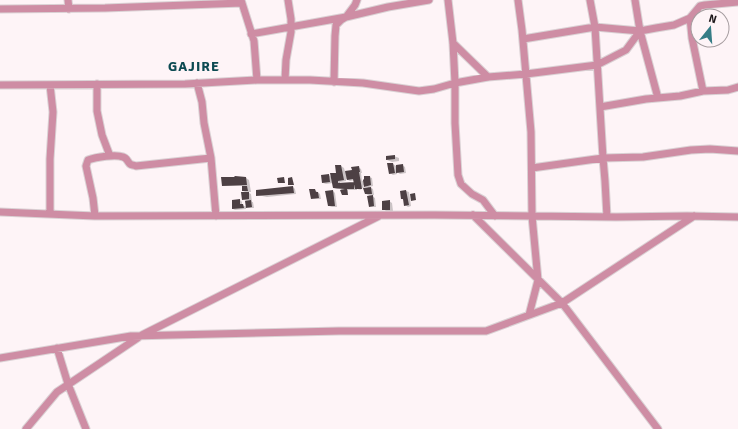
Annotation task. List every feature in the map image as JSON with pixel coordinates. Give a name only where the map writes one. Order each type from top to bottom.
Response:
[{"type":"street","points":[[68,0],[69,8]]},
{"type":"street","points":[[285,80],[286,60],[291,27],[288,0]]},
{"type":"street","points":[[334,82],[336,25],[340,20],[346,17],[357,0]]},
{"type":"street","points":[[251,34],[429,0]]},
{"type":"street","points":[[448,0],[453,43],[458,176],[461,184],[472,194],[483,200],[496,216]]},
{"type":"street","points":[[518,0],[531,132],[532,216],[538,280],[529,315]]},
{"type":"street","points":[[590,0],[595,27],[607,217]]},
{"type":"street","points":[[635,0],[640,32],[658,98]]},
{"type":"street","points":[[0,9],[69,8],[127,4],[242,1],[254,41],[257,80]]},
{"type":"street","points":[[698,8],[705,5],[738,2]]},
{"type":"street","points":[[523,39],[595,27],[640,32],[674,25],[690,18]]},
{"type":"street","points":[[0,85],[310,80],[363,83],[418,91],[488,77],[597,65],[626,50],[640,32]]},
{"type":"street","points":[[453,43],[488,77]]},
{"type":"street","points":[[694,48],[703,91]]},
{"type":"street","points":[[197,83],[202,102],[211,158],[216,216]]},
{"type":"street","points":[[97,84],[97,111],[102,135],[110,156]]},
{"type":"street","points":[[50,85],[53,112],[50,159],[50,214]]},
{"type":"street","points":[[600,107],[646,99],[680,96],[703,91],[728,90],[738,87]]},
{"type":"street","points":[[532,168],[603,158],[643,157],[691,150],[710,149],[738,151]]},
{"type":"street","points":[[95,216],[93,198],[86,166],[88,160],[110,156],[122,156],[126,158],[129,163],[136,166],[211,158]]},
{"type":"street","points":[[0,212],[95,216],[473,215],[738,217]]},
{"type":"street","points":[[26,429],[57,392],[142,336],[382,215]]},
{"type":"street","points":[[473,215],[562,303],[658,429]]},
{"type":"street","points":[[0,358],[131,336],[339,331],[486,332],[562,303],[694,216]]},
{"type":"street","points":[[57,348],[68,384],[86,429]]},
{"type":"building","points":[[395,155],[395,159],[386,160],[386,156]]},
{"type":"building","points":[[387,163],[393,163],[395,173],[389,174]]},
{"type":"building","points":[[403,164],[404,172],[396,173],[396,165]]},
{"type":"building","points":[[335,165],[341,165],[344,180],[338,181],[338,183],[354,182],[354,189],[347,189],[348,195],[342,195],[340,190],[345,189],[333,188],[330,173],[336,173]]},
{"type":"building","points":[[359,166],[362,189],[355,189],[353,179],[347,180],[345,171],[352,170],[351,167]]},
{"type":"building","points":[[329,174],[330,182],[322,183],[321,175]]},
{"type":"building","points":[[364,176],[370,176],[371,185],[364,187]]},
{"type":"building","points":[[221,177],[246,177],[247,185],[222,186]]},
{"type":"building","points":[[284,177],[285,183],[278,183],[277,178]]},
{"type":"building","points":[[292,177],[294,185],[288,185],[288,178]]},
{"type":"building","points":[[242,186],[247,186],[248,191],[242,191]]},
{"type":"building","points":[[293,186],[294,193],[256,196],[256,190]]},
{"type":"building","points":[[371,187],[372,194],[365,194],[363,188]]},
{"type":"building","points":[[309,189],[315,189],[316,192],[318,192],[319,198],[311,199]]},
{"type":"building","points":[[333,190],[335,206],[328,206],[325,191]]},
{"type":"building","points":[[406,190],[409,205],[404,206],[400,191]]},
{"type":"building","points":[[241,192],[249,192],[249,199],[242,200]]},
{"type":"building","points":[[415,193],[416,200],[411,201],[410,194]]},
{"type":"building","points":[[373,195],[374,206],[369,207],[367,196]]},
{"type":"building","points":[[240,199],[240,204],[243,204],[244,208],[232,209],[232,200]]},
{"type":"building","points":[[251,200],[252,207],[246,208],[245,201]]},
{"type":"building","points":[[390,200],[390,210],[382,210],[382,201]]},
{"type":"district","name":"GAJIRE","points":[[194,66]]}]
